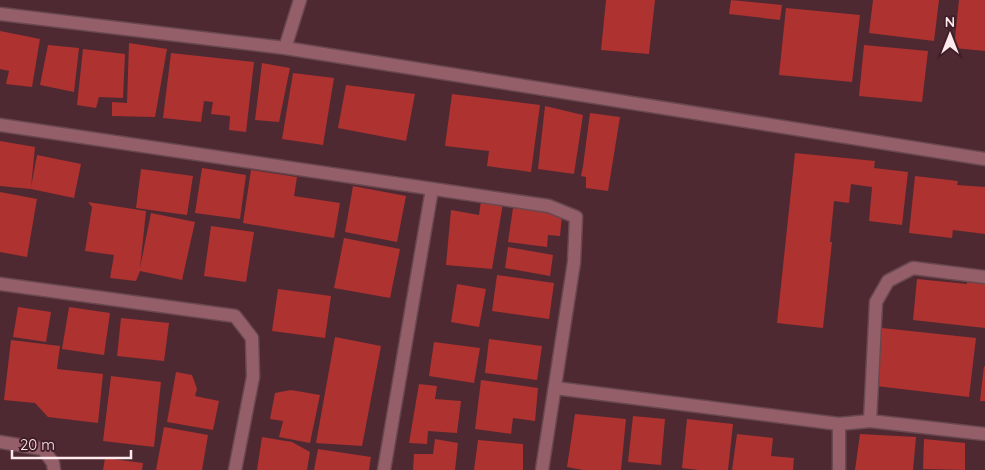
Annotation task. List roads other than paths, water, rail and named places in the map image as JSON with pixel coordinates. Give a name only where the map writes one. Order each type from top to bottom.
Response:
[{"type":"street","points":[[285,48],[300,0]]},
{"type":"street","points":[[0,14],[285,48],[985,159]]},
{"type":"street","points":[[0,125],[550,206],[576,217],[574,262],[542,470]]},
{"type":"street","points":[[384,470],[432,189]]},
{"type":"street","points":[[870,421],[876,302],[888,281],[913,268],[985,277]]},
{"type":"street","points":[[0,284],[235,316],[252,338],[253,377],[235,470]]},
{"type":"street","points":[[555,388],[839,424],[870,421],[985,434]]},
{"type":"street","points":[[839,424],[839,470]]},
{"type":"street","points":[[0,442],[43,449],[53,464],[54,470]]}]
